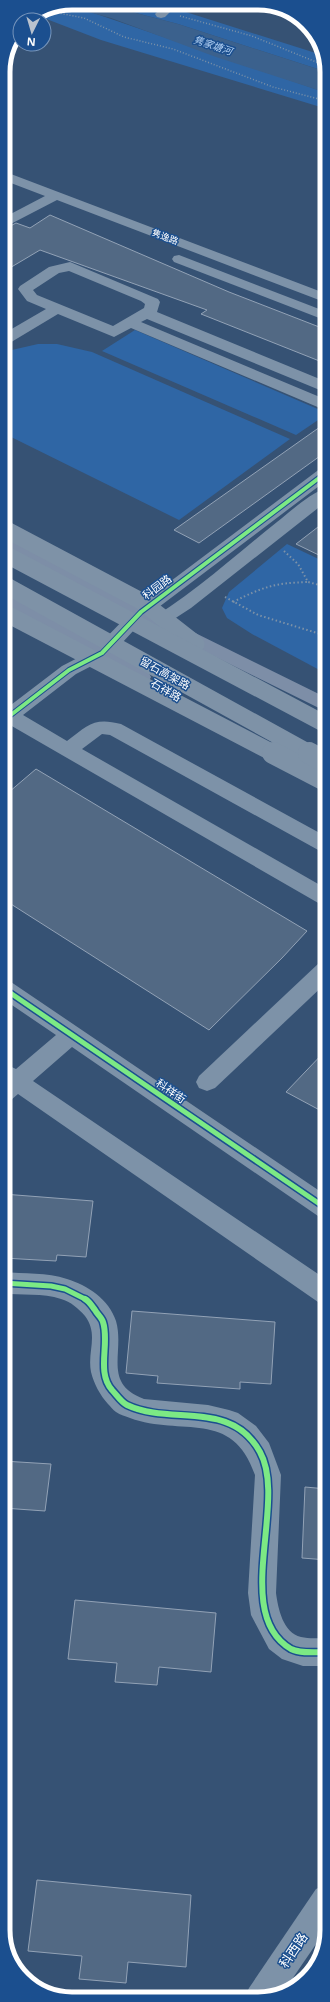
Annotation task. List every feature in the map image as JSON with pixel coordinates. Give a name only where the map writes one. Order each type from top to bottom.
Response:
[{"type":"highway","points":[[10,532],[141,601],[243,680]]},
{"type":"highway","points":[[10,557],[320,720]]},
{"type":"highway","name":"留石高架路","points":[[10,588],[320,758]]},
{"type":"highway","points":[[10,616],[320,778]]},
{"type":"main road","points":[[10,543],[159,622],[320,702]]},
{"type":"main road","name":"石祥路","points":[[10,602],[320,778]]},
{"type":"street","name":"隽逸路","points":[[10,178],[320,297]]},
{"type":"street","points":[[10,220],[56,195]]},
{"type":"street","points":[[75,217],[90,223]]},
{"type":"street","points":[[164,253],[320,314]]},
{"type":"street","points":[[150,308],[131,323],[114,332],[32,298],[25,289],[54,270],[70,266],[150,308],[320,385]]},
{"type":"street","points":[[150,308],[320,371]]},
{"type":"street","points":[[10,337],[56,309]]},
{"type":"street","points":[[131,323],[320,403]]},
{"type":"street","name":"科园路","points":[[10,715],[69,670],[102,653],[141,612],[320,477]]},
{"type":"street","points":[[102,653],[159,622],[208,586],[320,498]]},
{"type":"street","points":[[10,720],[68,750],[320,894]]},
{"type":"street","points":[[68,750],[98,727],[114,729],[320,842]]},
{"type":"street","points":[[207,1082],[320,976]]},
{"type":"street","name":"科祥街","points":[[10,993],[320,1204]]},
{"type":"street","points":[[10,1081],[71,1035]]},
{"type":"street","points":[[10,1083],[320,1289]]},
{"type":"street","points":[[10,1283],[51,1286],[65,1289],[87,1300],[103,1321],[105,1334],[104,1371],[110,1388],[125,1404],[144,1411],[208,1416],[229,1422],[247,1435],[260,1452],[268,1475],[262,1593],[265,1616],[279,1639],[292,1649],[303,1652],[320,1652]]},
{"type":"street","name":"科西路","points":[[265,1991],[320,1910]]},
{"type":"path","points":[[56,12],[84,18],[124,37],[202,58],[230,72],[320,99]]},
{"type":"path","points":[[163,13],[252,36],[319,63]]},
{"type":"path","points":[[264,541],[286,552],[298,564],[308,582]]},
{"type":"path","points":[[233,602],[261,588],[280,583],[308,582],[320,585]]},
{"type":"path","points":[[208,586],[233,602],[258,615],[320,634]]},
{"type":"shaded area","points":[[85,10],[320,91],[320,107],[101,40],[52,21],[52,14],[60,11]]},
{"type":"shaded area","points":[[124,10],[180,10],[317,53],[320,70],[178,24]]},
{"type":"shaded area","points":[[135,330],[320,410],[320,419],[296,435],[102,351]]},
{"type":"shaded area","points":[[38,344],[57,344],[92,352],[290,439],[179,520],[10,436],[10,350]]},
{"type":"shaded area","points":[[287,544],[320,560],[320,670],[252,634],[227,618],[222,608],[229,592]]},
{"type":"water","name":"隽家塘河","points":[[81,10],[124,10],[178,24],[320,70],[320,91],[216,57],[111,18]]},
{"type":"building","points":[[50,215],[229,292],[320,327],[320,361],[201,314],[207,310],[40,250],[10,268],[10,226],[16,223],[30,228]]},
{"type":"building","points":[[320,427],[320,456],[199,543],[174,530]]},
{"type":"building","points":[[320,525],[320,556],[296,544]]},
{"type":"building","points":[[36,769],[307,931],[282,958],[209,1030],[10,903],[10,791]]},
{"type":"building","points":[[320,1056],[320,1110],[286,1092]]},
{"type":"building","points":[[10,1195],[93,1201],[86,1257],[57,1255],[56,1261],[10,1258]]},
{"type":"building","points":[[132,1311],[275,1322],[271,1384],[240,1382],[240,1389],[157,1383],[158,1376],[126,1373]]},
{"type":"building","points":[[10,1461],[51,1464],[45,1511],[10,1508]]},
{"type":"building","points":[[305,1487],[320,1488],[320,1559],[302,1558]]},
{"type":"building","points":[[75,1600],[216,1613],[211,1672],[159,1667],[157,1685],[115,1682],[117,1663],[68,1659]]},
{"type":"building","points":[[37,1880],[191,1895],[186,1967],[128,1962],[126,1983],[79,1979],[82,1956],[28,1951]]},
{"type":"cycle path","points":[[10,716],[69,670],[102,653],[141,612],[320,477]]},
{"type":"cycle path","points":[[10,993],[320,1204]]},
{"type":"cycle path","points":[[10,1283],[51,1286],[65,1289],[87,1300],[103,1321],[105,1334],[104,1371],[110,1388],[125,1404],[144,1411],[208,1417],[229,1422],[247,1435],[260,1452],[268,1475],[262,1593],[265,1615],[279,1639],[292,1649],[303,1652],[320,1652]]}]
